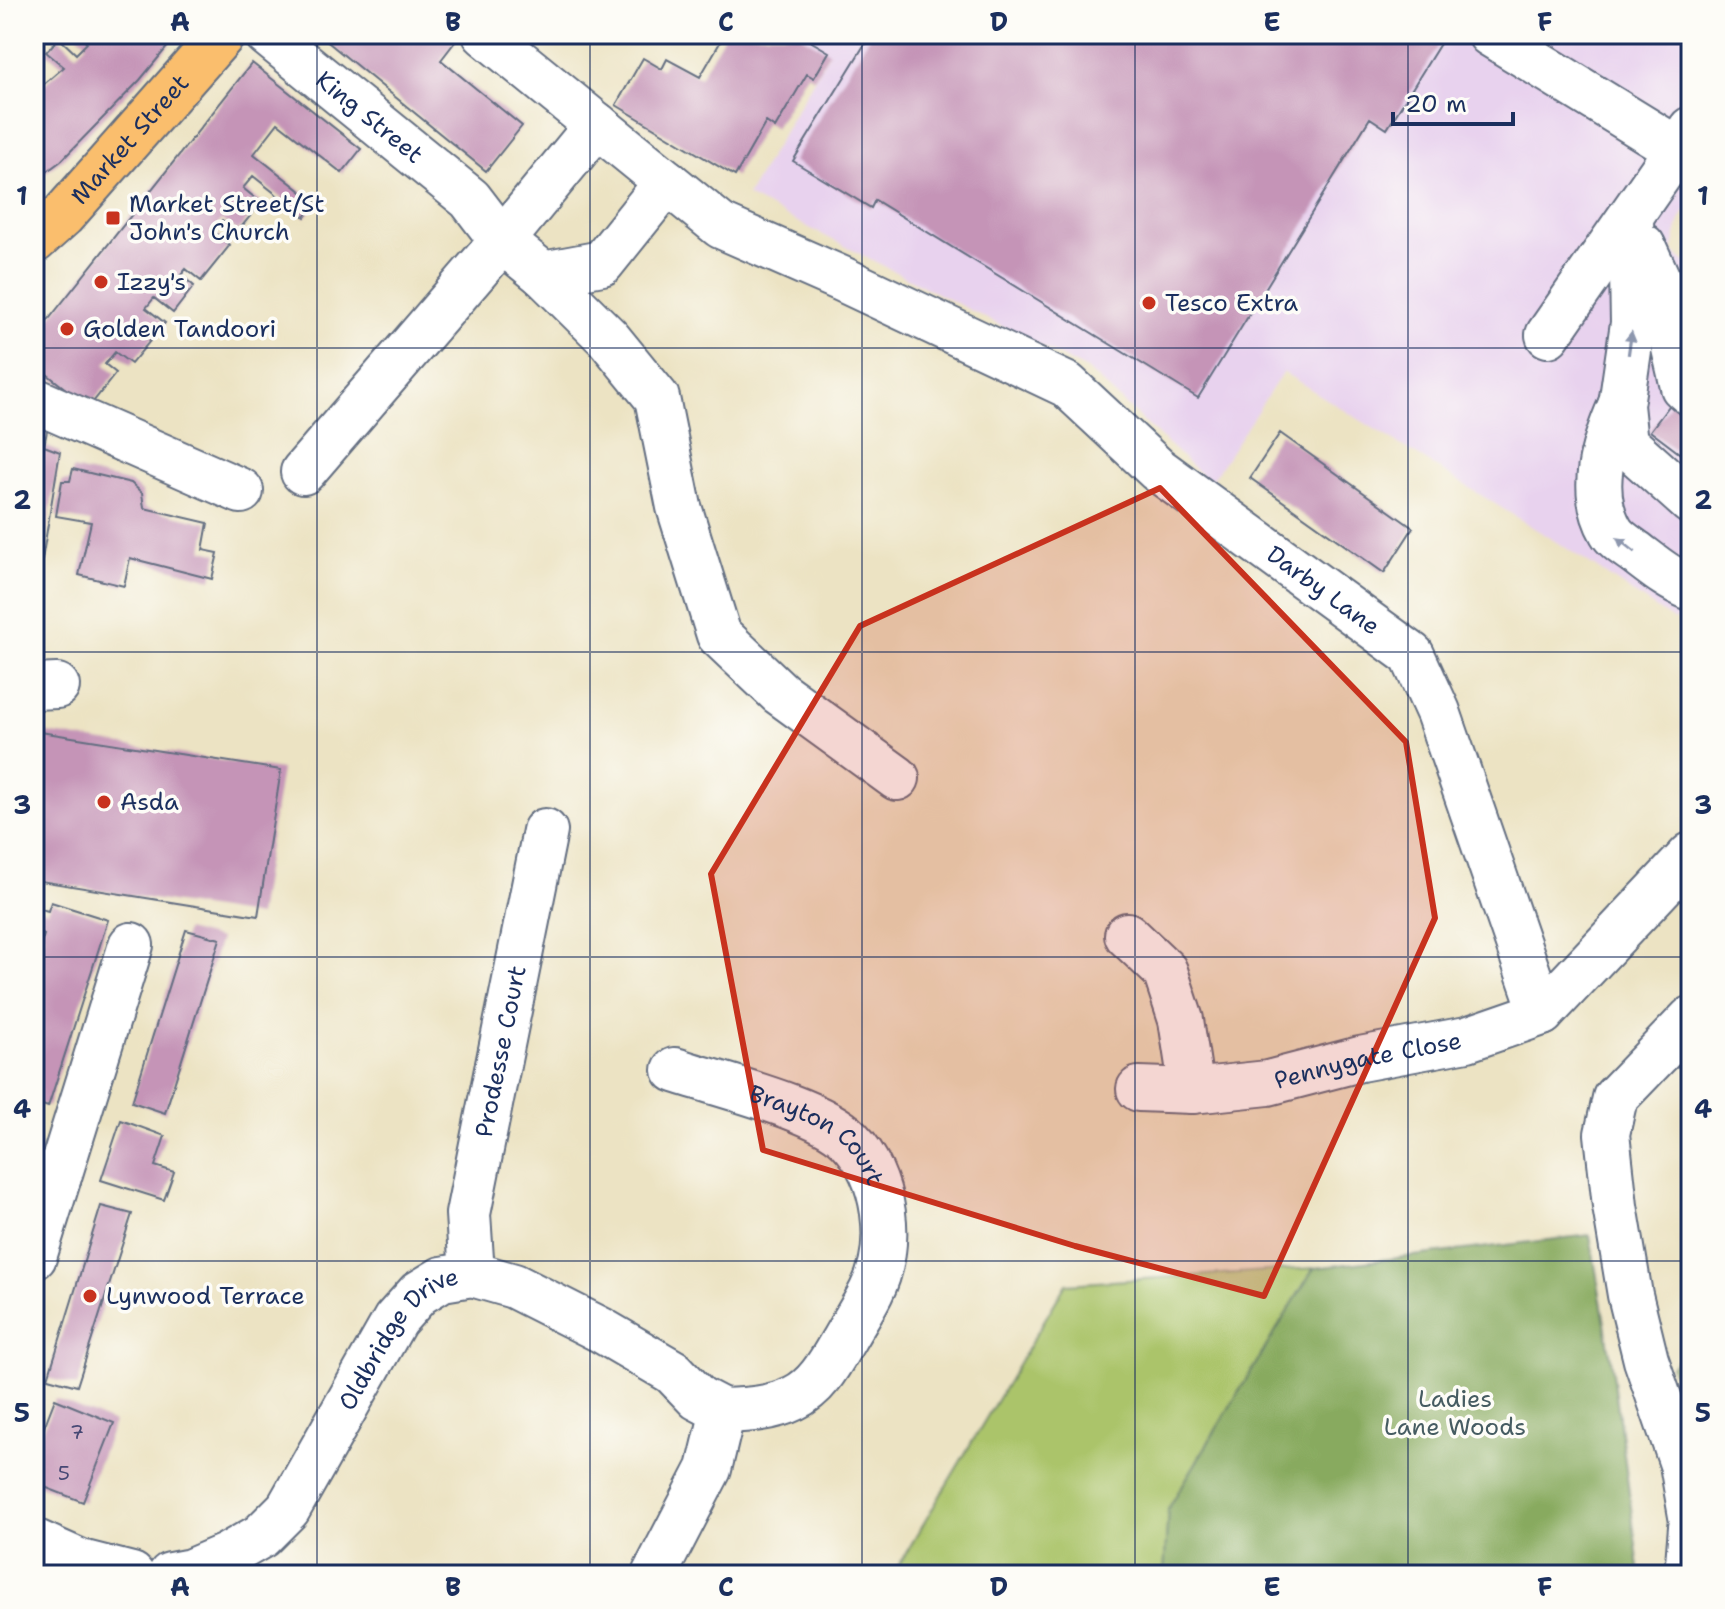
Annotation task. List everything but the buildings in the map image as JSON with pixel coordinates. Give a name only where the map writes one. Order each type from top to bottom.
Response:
[{"type":"highway","name":"Market Street","points":[[34,241],[63,215],[223,34]]},
{"type":"street","name":"King Street","points":[[267,34],[470,199],[502,241],[543,274],[608,338],[657,398],[679,507],[719,635],[780,693],[897,778]]},
{"type":"street","name":"Darby Lane","points":[[485,34],[721,226],[1067,385],[1157,469],[1412,655],[1438,712],[1542,1013]]},
{"type":"street","points":[[1490,34],[1684,139],[1548,335]]},
{"type":"street","points":[[303,472],[502,241],[597,125]]},
{"type":"street","points":[[543,274],[602,263],[667,182]]},
{"type":"street","points":[[1631,218],[1658,279],[1683,387],[1691,394]]},
{"type":"street","points":[[1631,218],[1633,323],[1621,405],[1625,443],[1691,502]]},
{"type":"street","points":[[34,400],[241,491]]},
{"type":"street","points":[[1621,405],[1607,437],[1600,466],[1600,504],[1612,534],[1675,582],[1691,588]]},
{"type":"street","name":"Prodesse Court","points":[[472,1274],[468,1214],[545,831]]},
{"type":"street","points":[[1542,1013],[1691,855]]},
{"type":"street","points":[[1127,935],[1165,971],[1181,1020],[1192,1091]]},
{"type":"street","points":[[34,1257],[131,945]]},
{"type":"street","name":"Pennygate Close","points":[[1139,1089],[1192,1091],[1268,1083],[1360,1059],[1467,1039],[1542,1013]]},
{"type":"street","points":[[1691,1019],[1615,1098],[1607,1134],[1630,1295],[1646,1360],[1682,1464],[1691,1516]]},
{"type":"street","name":"Brayton Court","points":[[675,1070],[746,1105],[815,1116],[848,1138],[871,1167],[882,1207],[884,1249],[873,1290],[822,1375],[796,1398],[764,1409],[723,1411]]},
{"type":"street","name":"Oldbridge Drive","points":[[170,1575],[191,1571],[226,1556],[261,1536],[288,1509],[395,1320],[419,1293],[442,1279],[472,1274],[514,1286],[601,1330],[673,1372],[698,1398],[723,1411]]},
{"type":"street","points":[[654,1575],[667,1528],[709,1469],[723,1411]]},
{"type":"street","points":[[1687,1575],[1691,1527]]},
{"type":"street","points":[[34,1541],[81,1562],[126,1574]]},
{"type":"highlighted area","points":[[1160,488],[1406,742],[1435,918],[1264,1296],[1075,1246],[763,1150],[711,874],[860,626]]},
{"type":"shaded area","points":[[799,34],[1691,34],[1691,202],[1680,220],[1672,251],[1691,266],[1691,616],[1673,620],[1566,548],[1283,372],[1210,483],[1089,371],[747,196],[829,53]]},
{"type":"green space","name":"Ladies Lane Woods","points":[[1590,1235],[1612,1365],[1640,1575],[1164,1575],[1168,1509],[1314,1268]]},
{"type":"green space","points":[[1314,1268],[1168,1509],[1164,1575],[893,1575],[1066,1284]]},
{"type":"green space","points":[[1691,1346],[1691,1421],[1671,1366]]},
{"type":"place","name":"Market Street/St John's Church","points":[[113,218]]},
{"type":"place","name":"Izzy's","points":[[101,282]]},
{"type":"place","name":"Tesco Extra","points":[[1149,303]]},
{"type":"place","name":"Golden Tandoori","points":[[67,329]]},
{"type":"place","name":"Asda","points":[[104,802]]},
{"type":"place","name":"Lynwood Terrace","points":[[90,1296]]}]
